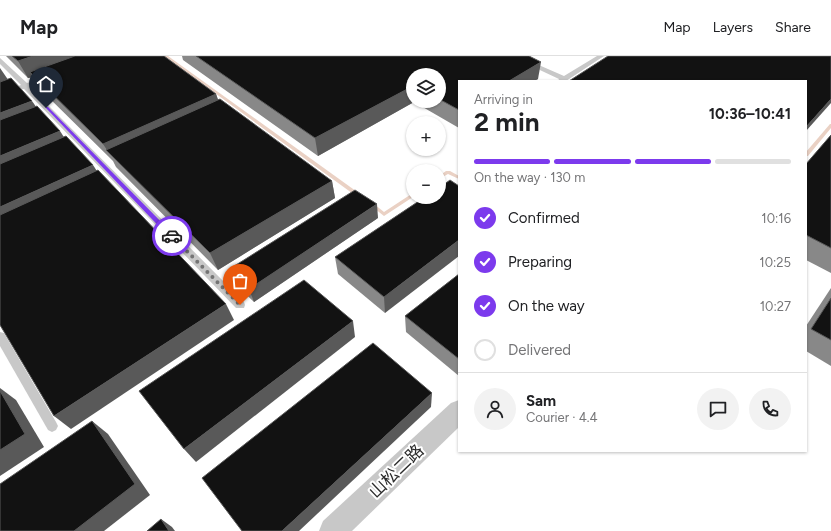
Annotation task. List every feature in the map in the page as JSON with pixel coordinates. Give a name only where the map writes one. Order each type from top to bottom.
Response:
[{"type":"street","name":"山松二路","points":[[333,531],[458,412]]},
{"type":"lane","points":[[513,56],[563,80],[601,56]]},
{"type":"lane","points":[[0,60],[240,305]]},
{"type":"lane","points":[[0,96],[59,74]]},
{"type":"lane","points":[[0,336],[52,426]]},
{"type":"building","points":[[12,56],[33,56],[18,61]]},
{"type":"building","points":[[75,56],[164,56],[216,94],[103,144],[30,72]]},
{"type":"building","points":[[196,56],[529,56],[541,62],[511,80],[458,80],[458,109],[446,103],[446,68],[406,68],[406,90],[315,138]]},
{"type":"building","points":[[608,56],[831,56],[831,99],[807,126],[807,80],[571,80]]},
{"type":"building","points":[[11,78],[32,101],[0,113],[0,82]]},
{"type":"building","points":[[220,99],[332,181],[210,253],[106,150]]},
{"type":"building","points":[[37,106],[60,131],[0,156],[0,120]]},
{"type":"building","points":[[831,135],[831,248],[807,236],[807,163]]},
{"type":"building","points":[[66,136],[93,165],[0,207],[0,164]]},
{"type":"building","points":[[98,170],[226,304],[54,416],[0,325],[0,215]]},
{"type":"building","points":[[450,180],[458,185],[458,241],[384,297],[335,257],[414,204],[446,204],[446,183]]},
{"type":"building","points":[[355,190],[377,204],[249,289],[228,270]]},
{"type":"building","points":[[458,275],[458,358],[405,316]]},
{"type":"building","points":[[304,280],[353,321],[184,449],[139,391]]},
{"type":"building","points":[[831,298],[831,340],[811,329]]},
{"type":"building","points":[[373,343],[432,393],[282,531],[242,531],[202,478]]},
{"type":"building","points":[[0,391],[25,434],[0,450]]},
{"type":"building","points":[[92,421],[135,484],[74,531],[0,531],[0,484]]},
{"type":"building","points":[[161,519],[169,531],[147,531]]},
{"type":"waterway","points":[[166,56],[358,195]]},
{"type":"waterway","points":[[807,154],[831,125]]},
{"type":"waterway","points":[[446,173],[448,172],[458,177]]},
{"type":"waterway","points":[[372,205],[384,214],[406,200]]},
{"type":"way so far","points":[[172,236],[240,305]]},
{"type":"route","points":[[46,108],[172,236]]}]
